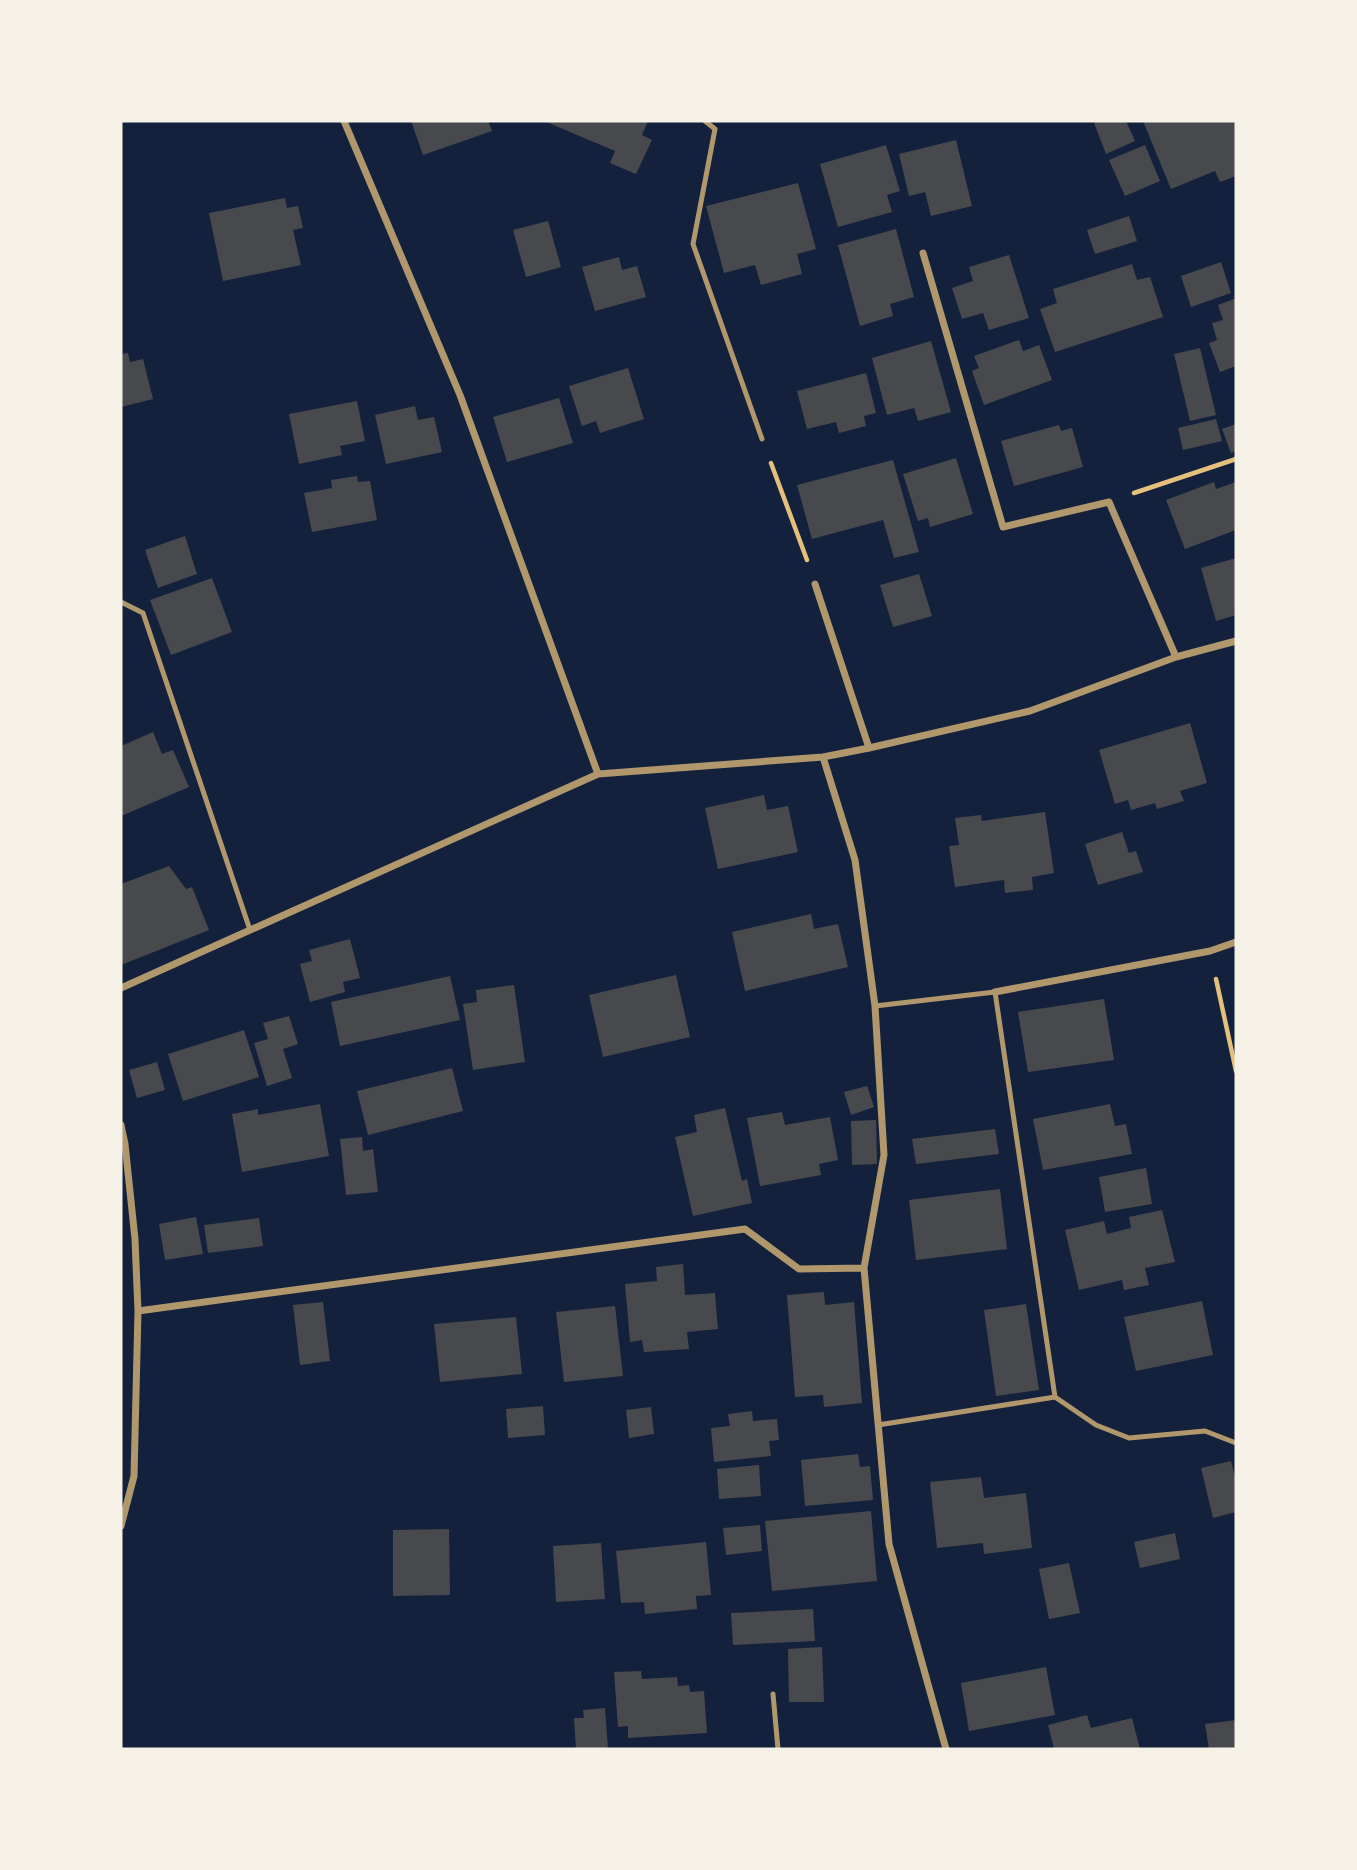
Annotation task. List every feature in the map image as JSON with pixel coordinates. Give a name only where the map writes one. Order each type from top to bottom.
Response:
[{"type":"street","points":[[344,121],[460,395],[598,774]]},
{"type":"street","points":[[923,253],[1003,527],[1109,502],[1176,657]]},
{"type":"street","points":[[816,583],[869,748]]},
{"type":"street","points":[[121,988],[598,774],[823,757],[869,748],[1030,711],[1176,657],[1236,641]]},
{"type":"street","points":[[823,757],[855,860],[875,1006],[884,1155],[864,1268],[889,1544],[946,1749]]},
{"type":"street","points":[[995,992],[1210,950],[1236,942]]},
{"type":"street","points":[[121,1125],[135,1239],[138,1311],[134,1476],[121,1526]]},
{"type":"street","points":[[138,1311],[745,1229],[799,1269],[864,1268]]},
{"type":"lane","points":[[705,121],[715,129],[693,244],[762,439]]},
{"type":"lane","points":[[121,601],[143,613],[250,930]]},
{"type":"lane","points":[[875,1006],[995,992],[1055,1397]]},
{"type":"lane","points":[[878,1425],[1055,1397],[1096,1425],[1129,1438],[1205,1431],[1236,1443]]},
{"type":"lane","points":[[773,1694],[778,1749]]},
{"type":"path","points":[[762,439],[816,583]]},
{"type":"path","points":[[1109,502],[1236,459]]},
{"type":"path","points":[[1210,950],[1236,1072]]},
{"type":"building","points":[[411,121],[488,121],[492,131],[423,155]]},
{"type":"building","points":[[544,121],[648,121],[642,135],[652,140],[636,174],[610,163],[615,151]]},
{"type":"building","points":[[1126,121],[1135,141],[1106,154],[1094,123]]},
{"type":"building","points":[[1143,121],[1236,121],[1236,176],[1220,182],[1215,171],[1171,189]]},
{"type":"building","points":[[956,140],[972,206],[931,216],[925,192],[909,196],[899,154]]},
{"type":"building","points":[[886,145],[900,191],[887,195],[892,212],[838,227],[820,164]]},
{"type":"building","points":[[1145,145],[1160,181],[1125,196],[1109,160]]},
{"type":"building","points":[[798,183],[816,249],[797,254],[802,274],[761,285],[755,265],[724,273],[706,206]]},
{"type":"building","points":[[285,198],[287,208],[298,206],[303,228],[293,230],[301,265],[223,281],[209,213]]},
{"type":"building","points":[[1129,216],[1137,241],[1095,254],[1087,230]]},
{"type":"building","points":[[548,221],[561,267],[526,277],[513,230]]},
{"type":"building","points":[[896,229],[914,297],[890,304],[893,316],[860,326],[838,245]]},
{"type":"building","points":[[1009,255],[1029,318],[989,330],[983,313],[962,319],[952,288],[973,281],[969,267]]},
{"type":"building","points":[[619,257],[622,270],[637,266],[646,297],[595,311],[582,267]]},
{"type":"building","points":[[1221,262],[1231,293],[1191,307],[1181,276]]},
{"type":"building","points":[[1132,264],[1137,280],[1150,277],[1163,317],[1055,352],[1040,309],[1057,303],[1053,289]]},
{"type":"building","points":[[1236,298],[1236,366],[1220,372],[1209,343],[1217,340],[1212,323],[1223,320],[1218,305]]},
{"type":"building","points":[[1019,340],[1023,351],[1039,345],[1052,380],[984,405],[972,371],[979,368],[974,356]]},
{"type":"building","points":[[931,341],[951,412],[918,421],[914,408],[887,415],[872,358]]},
{"type":"building","points":[[1200,348],[1216,415],[1190,421],[1174,354]]},
{"type":"building","points":[[128,353],[130,362],[143,359],[153,399],[121,407],[121,354]]},
{"type":"building","points":[[628,368],[644,419],[600,433],[596,421],[582,426],[569,386]]},
{"type":"building","points":[[866,373],[876,413],[864,416],[866,426],[839,433],[836,422],[807,429],[797,391]]},
{"type":"building","points":[[559,398],[573,443],[507,462],[493,417]]},
{"type":"building","points":[[357,401],[365,441],[340,446],[342,455],[299,464],[289,414]]},
{"type":"building","points":[[415,406],[418,420],[434,417],[442,452],[386,464],[375,415]]},
{"type":"building","points":[[1216,419],[1222,441],[1183,450],[1178,428]]},
{"type":"building","points":[[1236,424],[1236,451],[1231,453],[1222,429]]},
{"type":"building","points":[[1059,425],[1061,431],[1072,428],[1083,467],[1014,486],[1001,441]]},
{"type":"building","points":[[956,458],[973,514],[930,527],[928,518],[918,521],[903,474]]},
{"type":"building","points":[[893,460],[919,552],[894,558],[883,520],[812,539],[797,485]]},
{"type":"building","points":[[357,476],[358,482],[370,481],[377,520],[312,532],[304,493],[332,488],[331,480]]},
{"type":"building","points":[[1214,482],[1216,489],[1236,482],[1236,530],[1185,549],[1166,500]]},
{"type":"building","points":[[185,536],[197,574],[158,588],[145,550]]},
{"type":"building","points":[[1236,558],[1236,615],[1216,621],[1201,568]]},
{"type":"building","points":[[919,574],[932,616],[893,627],[880,585]]},
{"type":"building","points":[[212,578],[232,632],[171,655],[150,600]]},
{"type":"building","points":[[1190,723],[1207,783],[1180,791],[1184,801],[1157,809],[1155,803],[1131,810],[1128,800],[1115,804],[1099,750]]},
{"type":"building","points":[[153,732],[162,754],[173,750],[189,787],[121,816],[121,746]]},
{"type":"building","points":[[764,795],[767,810],[788,806],[798,852],[718,869],[705,808]]},
{"type":"building","points":[[1045,812],[1054,873],[1032,877],[1033,890],[1005,893],[1004,880],[955,887],[949,846],[959,845],[955,818],[981,815],[982,821]]},
{"type":"building","points":[[1122,832],[1129,853],[1136,851],[1143,872],[1098,885],[1085,844]]},
{"type":"building","points":[[169,866],[186,889],[192,887],[209,930],[121,965],[121,884]]},
{"type":"building","points":[[811,914],[814,929],[838,924],[848,967],[745,991],[732,932]]},
{"type":"building","points":[[350,939],[360,978],[343,982],[345,992],[310,1002],[300,964],[312,961],[309,950]]},
{"type":"building","points":[[676,975],[690,1037],[603,1057],[589,995]]},
{"type":"building","points":[[450,976],[460,1020],[340,1046],[331,1002]]},
{"type":"building","points":[[514,985],[525,1062],[473,1070],[463,1004],[477,1002],[476,990]]},
{"type":"building","points":[[1104,999],[1114,1060],[1028,1072],[1018,1012]]},
{"type":"building","points":[[289,1016],[298,1044],[283,1049],[292,1078],[267,1086],[254,1043],[268,1039],[263,1023]]},
{"type":"building","points":[[244,1030],[259,1077],[183,1101],[168,1054]]},
{"type":"building","points":[[157,1062],[165,1090],[137,1098],[129,1070]]},
{"type":"building","points":[[452,1068],[463,1111],[368,1135],[357,1091]]},
{"type":"building","points":[[867,1086],[874,1107],[851,1115],[844,1092]]},
{"type":"building","points":[[320,1104],[329,1156],[242,1172],[232,1114],[258,1109],[258,1115]]},
{"type":"building","points":[[1110,1104],[1115,1126],[1126,1124],[1132,1154],[1043,1170],[1033,1119]]},
{"type":"building","points":[[725,1108],[742,1181],[747,1179],[752,1203],[693,1216],[675,1137],[697,1132],[694,1115]]},
{"type":"building","points":[[782,1112],[785,1125],[830,1117],[838,1160],[819,1164],[821,1175],[760,1186],[747,1118]]},
{"type":"building","points":[[876,1120],[877,1164],[852,1165],[851,1121]]},
{"type":"building","points":[[995,1129],[999,1154],[916,1164],[912,1139]]},
{"type":"building","points":[[362,1137],[363,1151],[373,1149],[378,1192],[346,1195],[340,1139]]},
{"type":"building","points":[[1146,1168],[1152,1204],[1105,1212],[1099,1177]]},
{"type":"building","points":[[1000,1189],[1007,1249],[916,1260],[909,1200]]},
{"type":"building","points":[[1162,1210],[1175,1262],[1145,1268],[1149,1285],[1124,1290],[1122,1280],[1079,1290],[1065,1230],[1104,1221],[1107,1234],[1131,1228],[1129,1217]]},
{"type":"building","points":[[196,1217],[203,1254],[165,1260],[159,1224]]},
{"type":"building","points":[[259,1218],[263,1246],[208,1253],[204,1225]]},
{"type":"building","points":[[683,1264],[685,1295],[715,1293],[718,1329],[687,1332],[689,1349],[644,1352],[642,1340],[630,1342],[625,1284],[657,1281],[656,1267]]},
{"type":"building","points":[[824,1292],[825,1305],[854,1302],[862,1403],[824,1407],[823,1395],[795,1397],[787,1295]]},
{"type":"building","points":[[1202,1301],[1213,1355],[1136,1371],[1124,1317]]},
{"type":"building","points":[[323,1302],[330,1361],[300,1365],[293,1305]]},
{"type":"building","points":[[1026,1304],[1039,1390],[996,1396],[984,1310]]},
{"type":"building","points":[[615,1306],[623,1376],[564,1382],[556,1312]]},
{"type":"building","points":[[516,1317],[522,1374],[440,1382],[434,1324]]},
{"type":"building","points":[[543,1406],[545,1435],[508,1438],[506,1409]]},
{"type":"building","points":[[651,1407],[654,1434],[629,1438],[626,1410]]},
{"type":"building","points":[[752,1411],[753,1421],[777,1419],[779,1440],[769,1441],[771,1456],[714,1462],[711,1428],[730,1426],[728,1414]]},
{"type":"building","points":[[858,1454],[860,1467],[870,1466],[873,1500],[805,1506],[801,1460]]},
{"type":"building","points":[[1231,1461],[1236,1481],[1236,1512],[1213,1518],[1201,1468]]},
{"type":"building","points":[[759,1465],[761,1496],[719,1499],[717,1469]]},
{"type":"building","points":[[981,1477],[984,1498],[1026,1493],[1032,1548],[984,1554],[983,1543],[937,1548],[930,1482]]},
{"type":"building","points":[[871,1511],[877,1581],[772,1591],[765,1521]]},
{"type":"building","points":[[760,1525],[762,1551],[726,1555],[723,1528]]},
{"type":"building","points":[[449,1529],[450,1595],[393,1596],[393,1530]]},
{"type":"building","points":[[1175,1533],[1180,1559],[1140,1568],[1134,1542]]},
{"type":"building","points":[[706,1542],[711,1595],[696,1596],[697,1609],[645,1614],[644,1602],[621,1603],[616,1551]]},
{"type":"building","points":[[601,1543],[605,1599],[556,1602],[553,1546]]},
{"type":"building","points":[[1069,1563],[1080,1613],[1049,1619],[1039,1569]]},
{"type":"building","points":[[813,1609],[815,1641],[733,1645],[731,1613]]},
{"type":"building","points":[[822,1647],[824,1702],[789,1702],[788,1649]]},
{"type":"building","points":[[1046,1667],[1055,1715],[969,1731],[961,1683]]},
{"type":"building","points":[[641,1671],[642,1679],[677,1677],[678,1686],[689,1685],[690,1692],[704,1691],[707,1733],[628,1738],[628,1726],[618,1727],[614,1672]]},
{"type":"building","points":[[605,1708],[608,1749],[576,1749],[574,1718],[584,1718],[583,1710]]},
{"type":"building","points":[[1087,1715],[1091,1728],[1132,1718],[1140,1749],[1054,1749],[1048,1725]]},
{"type":"building","points":[[1236,1720],[1236,1749],[1209,1749],[1205,1724]]}]
